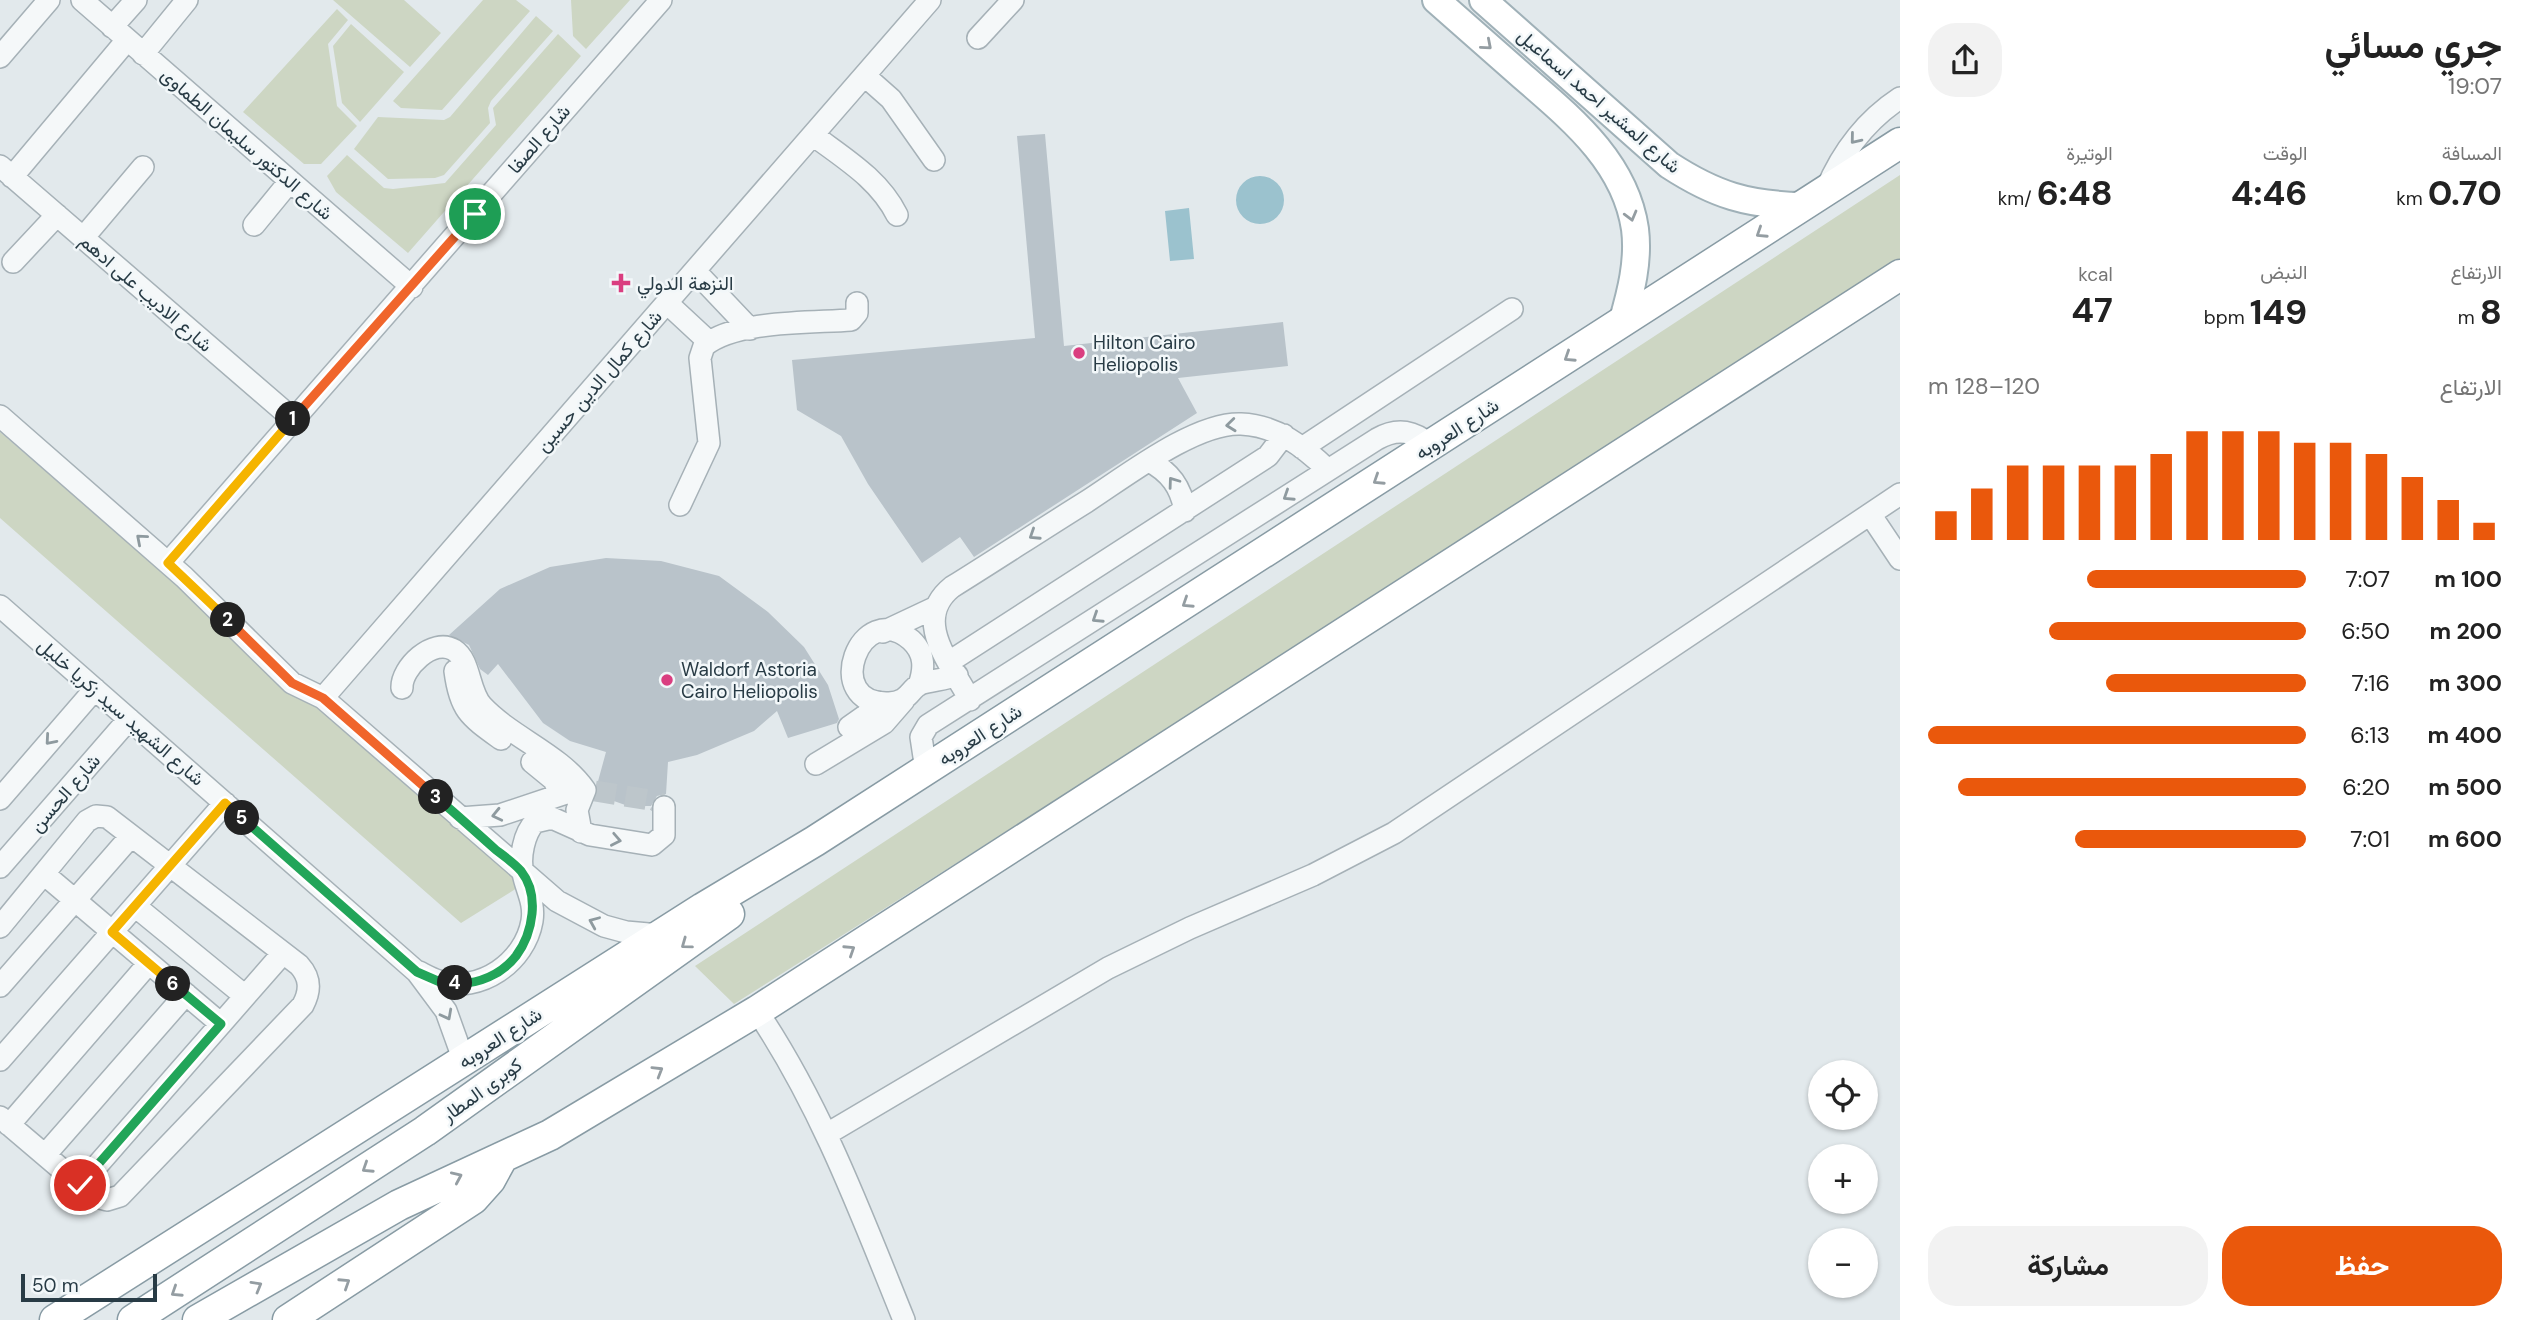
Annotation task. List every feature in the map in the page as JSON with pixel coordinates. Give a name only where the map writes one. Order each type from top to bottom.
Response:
[{"type":"highway","name":"شارع العروبه","points":[[55,1320],[660,935],[816,841],[1900,143]]},
{"type":"highway","points":[[198,1320],[399,1205],[550,1135],[757,1011],[1900,275]]},
{"type":"highway","name":"كوبرى المطار","points":[[133,1320],[425,1131],[742,905],[816,841]]},
{"type":"highway","points":[[288,1320],[473,1199],[490,1180],[502,1158]]},
{"type":"main road","name":"شارع المشير احمد اسماعيل","points":[[1436,0],[1580,126],[1611,167],[1626,196],[1635,228],[1636,260],[1622,323]]},
{"type":"main road","name":"شارع المشير احمد اسماعيل","points":[[1483,0],[1669,165],[1699,185],[1732,198],[1756,203],[1815,199]]},
{"type":"street","points":[[0,57],[49,0]]},
{"type":"street","name":"شارع الدكتور سليمان الطماوى","points":[[82,0],[412,287]]},
{"type":"street","points":[[127,41],[135,0]]},
{"type":"street","name":"شارع الصفا","points":[[168,563],[662,0]]},
{"type":"street","name":"شارع كمال الدين حسين","points":[[323,698],[930,0]]},
{"type":"street","points":[[978,37],[1013,0]]},
{"type":"street","points":[[6,171],[127,41],[180,2]]},
{"type":"street","points":[[865,76],[891,99],[934,160]]},
{"type":"street","points":[[1815,199],[1849,145],[1866,125],[1900,98]]},
{"type":"street","points":[[813,135],[875,182],[888,197],[897,215]]},
{"type":"street","points":[[83,237],[143,167]]},
{"type":"street","name":"شارع الاديب على ادهم","points":[[6,171],[293,419]]},
{"type":"street","points":[[254,225],[290,181]]},
{"type":"street","points":[[13,262],[57,215]]},
{"type":"street","points":[[695,271],[750,329]]},
{"type":"street","points":[[667,303],[709,342]]},
{"type":"street","points":[[680,505],[709,443],[700,358],[704,346],[750,329],[851,320],[858,313],[857,303]]},
{"type":"street","points":[[1302,448],[1512,309]]},
{"type":"street","points":[[0,416],[168,563],[292,683],[323,698],[557,901],[583,917],[626,932],[660,935]]},
{"type":"street","points":[[970,699],[935,634],[932,621],[934,608],[941,596],[952,587],[1149,461],[1213,427],[1239,424],[1265,427],[1284,435],[1328,470]]},
{"type":"street","points":[[926,770],[921,742],[922,732],[928,725],[1387,433],[1410,432],[1432,446]]},
{"type":"street","points":[[816,764],[884,723],[919,685],[953,668],[1268,456],[1284,435]]},
{"type":"street","points":[[1149,461],[1171,476],[1183,499],[1185,511]]},
{"type":"street","points":[[827,1134],[1108,968],[1190,928],[1313,875],[1394,834],[1900,494]]},
{"type":"street","points":[[1870,514],[1900,559]]},
{"type":"street","name":"شارع الشهيد سيد زكريا خليل","points":[[0,606],[417,972],[446,1011],[464,1061]]},
{"type":"street","points":[[904,700],[878,702],[867,697],[858,688],[851,665],[861,642],[934,608]]},
{"type":"street","points":[[883,632],[897,633],[918,647],[923,659],[919,685]]},
{"type":"street","points":[[407,690],[432,662],[442,658],[448,660],[455,668],[470,703],[473,719],[574,776],[590,790]]},
{"type":"street","points":[[0,799],[95,689]]},
{"type":"street","points":[[849,727],[878,702]]},
{"type":"street","name":"شارع الحسن","points":[[0,867],[130,719]]},
{"type":"street","points":[[514,741],[548,773],[560,794]]},
{"type":"street","points":[[460,818],[500,815],[560,794],[590,790]]},
{"type":"street","points":[[581,832],[577,810],[590,790]]},
{"type":"street","points":[[0,1060],[225,803]]},
{"type":"street","points":[[417,972],[440,982],[465,984],[489,978],[510,964],[525,944],[532,920],[531,895],[522,872],[525,839],[535,822],[552,818],[581,832],[652,845],[664,835],[664,807]]},
{"type":"street","points":[[0,927],[91,818],[107,817],[299,965],[308,979],[309,988],[303,1004],[120,1196],[100,1199],[5,1121],[149,963]]},
{"type":"street","points":[[0,986],[131,836]]},
{"type":"street","points":[[44,874],[221,1024]]},
{"type":"street","points":[[135,906],[245,996]]},
{"type":"street","points":[[80,1185],[283,953]]},
{"type":"street","points":[[45,1155],[186,994]]},
{"type":"street","points":[[757,1011],[804,1088],[827,1134],[904,1320]]},
{"type":"green space","points":[[333,0],[404,0],[441,33],[410,67]]},
{"type":"green space","points":[[483,0],[516,0],[530,11],[442,110],[401,108],[393,101]]},
{"type":"green space","points":[[571,0],[630,0],[586,49],[573,36]]},
{"type":"green space","points":[[337,9],[348,20],[328,44],[337,106],[357,126],[321,164],[304,164],[243,112]]},
{"type":"green space","points":[[536,16],[553,31],[491,101],[488,108],[490,123],[444,175],[435,178],[388,179],[354,149],[378,117],[444,120],[450,117]]},
{"type":"green space","points":[[351,24],[404,72],[360,122],[342,103],[333,46]]},
{"type":"green space","points":[[558,34],[581,56],[408,253],[336,192],[327,176],[347,155],[384,188],[445,183],[496,125],[493,108]]},
{"type":"green space","points":[[1900,175],[1900,260],[1737,368],[734,1004],[695,966]]},
{"type":"green space","points":[[0,432],[525,883],[461,923],[0,518]]},
{"type":"water","points":[[1260,176],[1269,177],[1277,183],[1283,191],[1283,209],[1277,217],[1269,223],[1260,224],[1251,223],[1243,217],[1237,209],[1236,200],[1237,191],[1243,183],[1251,177]]},
{"type":"water","points":[[1189,208],[1194,259],[1170,261],[1165,211]]},
{"type":"building","name":"Hilton Cairo Heliopolis","points":[[1045,134],[1064,346],[1283,322],[1288,366],[1178,378],[1197,413],[974,557],[960,537],[922,563],[868,484],[841,436],[797,410],[792,360],[1035,338],[1017,136]]},
{"type":"building","name":"Waldorf Astoria Cairo Heliopolis","points":[[606,558],[661,561],[719,576],[768,612],[804,647],[828,685],[839,719],[837,723],[788,738],[777,711],[754,731],[697,755],[668,762],[666,794],[657,796],[651,806],[628,806],[597,795],[606,752],[570,741],[543,723],[498,664],[488,675],[480,669],[469,645],[449,635],[500,589],[550,567]]},
{"type":"tunnel","points":[[595,791],[656,801],[664,807]]},
{"type":"place","name":"النزهة الدولي","points":[[621,283]]},
{"type":"place","name":"Hilton Cairo Heliopolis","points":[[1079,353]]},
{"type":"place","name":"Waldorf Astoria Cairo Heliopolis","points":[[667,680]]},
{"type":"route","points":[[80,1185],[221,1024],[112,932],[225,803],[417,972],[440,982],[465,984],[489,978],[510,964],[525,944],[532,920],[531,895],[522,872],[323,698],[292,683],[168,563],[475,214]]}]
